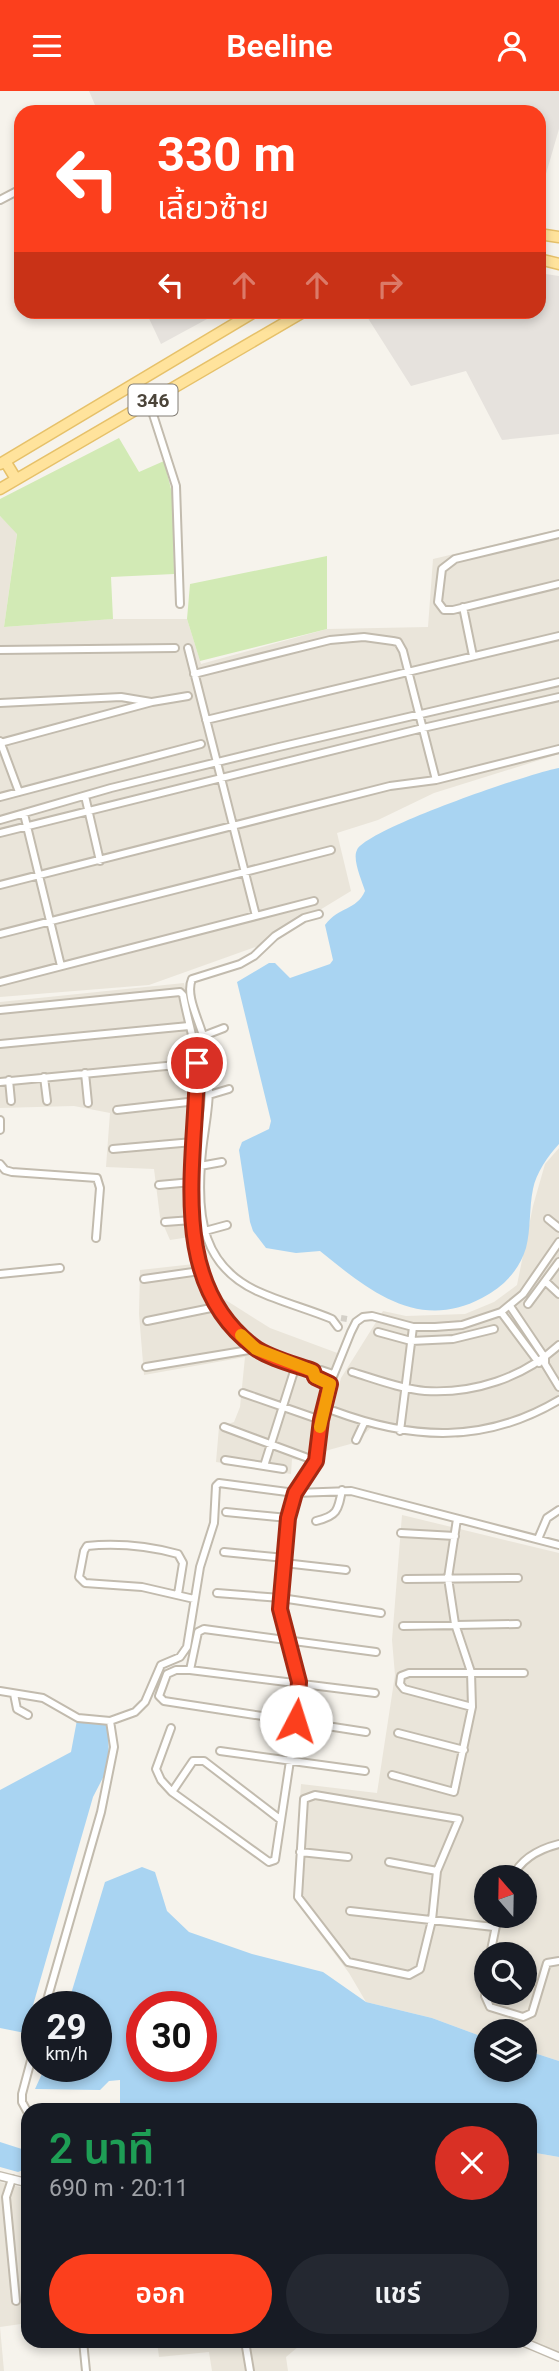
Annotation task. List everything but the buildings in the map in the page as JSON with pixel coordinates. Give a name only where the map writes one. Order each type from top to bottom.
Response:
[{"type":"main road","name":"346","points":[[3,462],[243,319]]},
{"type":"main road","name":"346","points":[[0,489],[291,319]]},
{"type":"main road","points":[[3,462],[16,479]]},
{"type":"street","points":[[149,403],[176,486],[180,604]]},
{"type":"street","points":[[559,534],[467,555],[446,564],[439,578],[438,602],[444,610],[559,584]]},
{"type":"street","points":[[463,607],[473,656]]},
{"type":"street","points":[[206,720],[559,636]]},
{"type":"street","points":[[194,674],[330,640],[364,637],[398,642],[409,672],[436,780]]},
{"type":"street","points":[[0,650],[175,648]]},
{"type":"street","points":[[188,648],[256,916]]},
{"type":"street","points":[[0,820],[287,745],[559,682]]},
{"type":"street","points":[[19,792],[0,743],[152,702],[188,696]]},
{"type":"street","points":[[0,703],[121,697],[152,702]]},
{"type":"street","points":[[0,833],[559,697]]},
{"type":"street","points":[[0,797],[201,744]]},
{"type":"street","points":[[287,745],[290,761]]},
{"type":"street","points":[[0,885],[390,786],[436,780],[559,749]]},
{"type":"street","points":[[150,779],[154,795]]},
{"type":"street","points":[[85,796],[100,861]]},
{"type":"street","points":[[24,814],[61,966]]},
{"type":"street","points":[[0,934],[331,850]]},
{"type":"street","points":[[0,982],[314,901]]},
{"type":"street","points":[[319,913],[304,918],[275,936],[254,956],[240,964],[192,979],[190,988],[203,1036],[209,1095],[200,1166],[201,1209],[205,1231],[217,1262],[227,1272],[255,1290],[332,1319],[356,1322]]},
{"type":"street","points":[[0,1010],[174,991],[183,995],[197,1063],[197,1101],[192,1142],[192,1220],[200,1271],[216,1307],[256,1349],[313,1371],[321,1370],[333,1374]]},
{"type":"street","points":[[0,1044],[189,1026]]},
{"type":"street","points":[[203,1036],[224,1028]]},
{"type":"street","points":[[0,1082],[197,1063]]},
{"type":"street","points":[[85,1073],[88,1103]]},
{"type":"street","points":[[44,1077],[47,1101]]},
{"type":"street","points":[[9,1080],[11,1101]]},
{"type":"street","points":[[209,1095],[229,1089]]},
{"type":"street","points":[[117,1110],[197,1101]]},
{"type":"street","points":[[0,1120],[0,1130]]},
{"type":"street","points":[[113,1149],[192,1142]]},
{"type":"street","points":[[200,1166],[222,1162]]},
{"type":"street","points":[[0,1164],[5,1170],[12,1172],[97,1178],[100,1188],[96,1238]]},
{"type":"street","points":[[159,1185],[192,1182]]},
{"type":"street","points":[[548,1219],[559,1228]]},
{"type":"street","points":[[165,1222],[192,1220]]},
{"type":"street","points":[[205,1231],[227,1225]]},
{"type":"street","points":[[171,1727],[156,1769],[157,1776],[172,1791],[269,1862],[275,1860],[296,1721],[299,1682],[280,1609],[288,1518],[295,1493],[316,1461],[321,1420],[330,1384],[351,1332],[356,1322],[363,1317],[413,1327],[463,1325],[501,1312],[523,1294],[559,1242]]},
{"type":"street","points":[[528,1304],[559,1262]]},
{"type":"street","points":[[0,1274],[60,1268]]},
{"type":"street","points":[[144,1279],[200,1271]]},
{"type":"street","points":[[545,1281],[559,1294]]},
{"type":"street","points":[[510,1306],[526,1328],[542,1361],[559,1387]]},
{"type":"street","points":[[147,1321],[216,1307]]},
{"type":"street","points":[[501,1312],[542,1361]]},
{"type":"street","points":[[332,1319],[341,1328],[351,1332]]},
{"type":"street","points":[[401,1431],[413,1327]]},
{"type":"street","points":[[518,1335],[526,1328]]},
{"type":"street","points":[[378,1332],[411,1341],[453,1339],[494,1329]]},
{"type":"street","points":[[352,1372],[424,1391],[481,1387],[542,1361],[559,1345]]},
{"type":"street","points":[[146,1367],[256,1349]]},
{"type":"street","points":[[264,1467],[296,1365]]},
{"type":"street","points":[[313,1371],[315,1377],[330,1384]]},
{"type":"street","points":[[243,1393],[312,1417]]},
{"type":"street","points":[[334,1411],[364,1423],[401,1431],[423,1434],[471,1432],[523,1417],[559,1400]]},
{"type":"street","points":[[356,1440],[364,1423]]},
{"type":"street","points":[[224,1427],[316,1461]]},
{"type":"street","points":[[225,1460],[283,1469]]},
{"type":"street","points":[[0,1691],[43,1698],[78,1718],[91,1721],[110,1721],[135,1712],[145,1702],[161,1665],[184,1653],[194,1598],[214,1523],[216,1486],[219,1483],[295,1493],[342,1490],[559,1545]]},
{"type":"street","points":[[316,1521],[331,1517],[338,1509],[342,1490]]},
{"type":"street","points":[[538,1539],[547,1518],[559,1510]]},
{"type":"street","points":[[226,1512],[288,1518]]},
{"type":"street","points":[[392,1775],[454,1792],[472,1707],[471,1672],[456,1624],[448,1578],[457,1519]]},
{"type":"street","points":[[401,1532],[455,1536]]},
{"type":"street","points":[[178,1594],[183,1563],[178,1554],[125,1545],[87,1546],[84,1551],[79,1577],[85,1583],[142,1587],[194,1598]]},
{"type":"street","points":[[224,1552],[346,1570]]},
{"type":"street","points":[[406,1580],[518,1578]]},
{"type":"street","points":[[217,1593],[281,1598],[381,1613]]},
{"type":"street","points":[[403,1626],[517,1624]]},
{"type":"street","points":[[190,1670],[201,1630],[376,1652]]},
{"type":"street","points":[[366,1732],[161,1699],[159,1696],[167,1674],[176,1670],[299,1682],[375,1693]]},
{"type":"street","points":[[472,1707],[404,1689],[400,1684],[401,1676],[405,1673],[524,1673]]},
{"type":"street","points":[[14,1694],[17,1709],[28,1715]]},
{"type":"street","points":[[50,1991],[101,1812],[114,1747],[110,1721]]},
{"type":"street","points":[[398,1733],[464,1750]]},
{"type":"street","points":[[220,1751],[365,1771]]},
{"type":"street","points":[[172,1791],[193,1761],[204,1761],[281,1820]]},
{"type":"street","points":[[315,1795],[459,1819],[437,1871],[432,1920],[420,1969],[410,1975],[348,1962],[297,1894],[304,1799],[315,1795]]},
{"type":"street","points":[[520,1865],[532,1853],[559,1844]]},
{"type":"street","points":[[300,1852],[348,1857]]},
{"type":"street","points":[[389,1862],[437,1871]]},
{"type":"street","points":[[350,1911],[474,1925]]},
{"type":"street","points":[[537,1994],[547,1963],[559,1961]]},
{"type":"street","points":[[489,2005],[523,2017],[531,2013],[534,2005]]},
{"type":"street","points":[[23,2103],[25,2082]]},
{"type":"street","points":[[0,2176],[21,2181]]},
{"type":"street","points":[[12,2179],[6,2197],[16,2301]]},
{"type":"street","points":[[84,2348],[86,2371]]},
{"type":"street","points":[[246,2348],[250,2371]]},
{"type":"street","points":[[537,2348],[559,2357]]},
{"type":"shaded area","points":[[89,91],[559,91],[559,129],[546,174],[546,105],[95,105]]},
{"type":"shaded area","points":[[546,274],[559,276],[559,434],[502,440],[466,371],[411,386],[368,319],[546,319]]},
{"type":"shaded area","points":[[149,319],[207,319],[161,344]]},
{"type":"shaded area","points":[[0,516],[17,533],[4,627],[112,619],[187,619],[201,664],[327,629],[428,627],[433,559],[559,529],[559,754],[434,793],[378,820],[337,833],[351,891],[264,944],[149,985],[0,997]]},
{"type":"shaded area","points":[[184,983],[201,1056],[201,1114],[194,1159],[195,1198],[213,1292],[270,1328],[340,1354],[312,1439],[311,1462],[292,1459],[291,1474],[216,1462],[219,1427],[234,1422],[240,1407],[245,1357],[144,1375],[139,1314],[140,1270],[194,1264],[190,1237],[170,1240],[160,1217],[154,1169],[106,1167],[110,1113],[74,1106],[0,1108],[0,1002]]},
{"type":"shaded area","points":[[559,1148],[559,1402],[479,1435],[457,1438],[451,1432],[420,1435],[371,1428],[354,1443],[325,1451],[321,1449],[341,1378],[383,1311],[406,1316],[465,1314],[494,1302],[517,1285],[533,1206],[545,1164]]},
{"type":"shaded area","points":[[402,1515],[559,1553],[559,2061],[537,2054],[537,2019],[474,2019],[474,2034],[432,2018],[366,2002],[349,1973],[293,1898],[301,1784],[377,1793],[395,1675],[392,1640]]},
{"type":"shaded area","points":[[537,2153],[559,2157],[559,2359],[537,2345]]},
{"type":"shaded area","points":[[0,2182],[21,2187],[21,2324],[0,2327]]},
{"type":"shaded area","points":[[0,2327],[4,2371],[0,2371]]},
{"type":"shaded area","points":[[158,2348],[297,2348],[286,2357],[288,2371],[212,2371],[209,2352],[159,2357]]},
{"type":"green space","points":[[119,438],[139,472],[164,461],[173,497],[174,574],[111,577],[113,619],[4,627],[17,534],[0,516],[0,499]]},
{"type":"green space","points":[[327,556],[327,629],[200,661],[187,619],[190,584]]},
{"type":"water","points":[[559,768],[559,1144],[537,1177],[532,1196],[528,1241],[515,1271],[497,1289],[482,1298],[459,1307],[436,1310],[415,1308],[375,1292],[320,1251],[296,1253],[266,1248],[253,1231],[250,1222],[239,1150],[242,1142],[269,1129],[271,1121],[237,982],[269,963],[275,963],[290,978],[330,964],[333,960],[325,925],[336,914],[357,902],[365,891],[356,854],[367,841],[451,803]]},
{"type":"water","points":[[77,1720],[108,1724],[109,1766],[93,1797],[37,1991],[21,1991],[21,2032],[0,2028],[0,1790],[71,1752]]},
{"type":"water","points":[[142,1867],[155,1872],[167,1911],[189,1932],[252,1954],[323,1972],[366,2002],[432,2018],[474,2034],[474,2082],[537,2082],[537,2054],[559,2061],[559,2157],[537,2153],[537,2103],[120,2103],[120,2080],[112,2081],[112,1991],[72,1991],[105,1882]]},
{"type":"water","points":[[38,2082],[108,2082],[100,2090],[35,2089]]},
{"type":"water","points":[[0,2142],[21,2149],[21,2171],[0,2167]]},
{"type":"tunnel","points":[[341,1318],[347,1319]]},
{"type":"slow traffic","points":[[241,1335],[256,1349],[313,1371],[315,1377],[330,1384],[320,1427]]},
{"type":"route","points":[[197,1063],[197,1101],[192,1142],[192,1220],[200,1271],[207,1290],[216,1307],[256,1349],[313,1371],[315,1377],[330,1384],[321,1420],[316,1461],[295,1493],[288,1518],[280,1609],[299,1682],[296,1721]]}]
